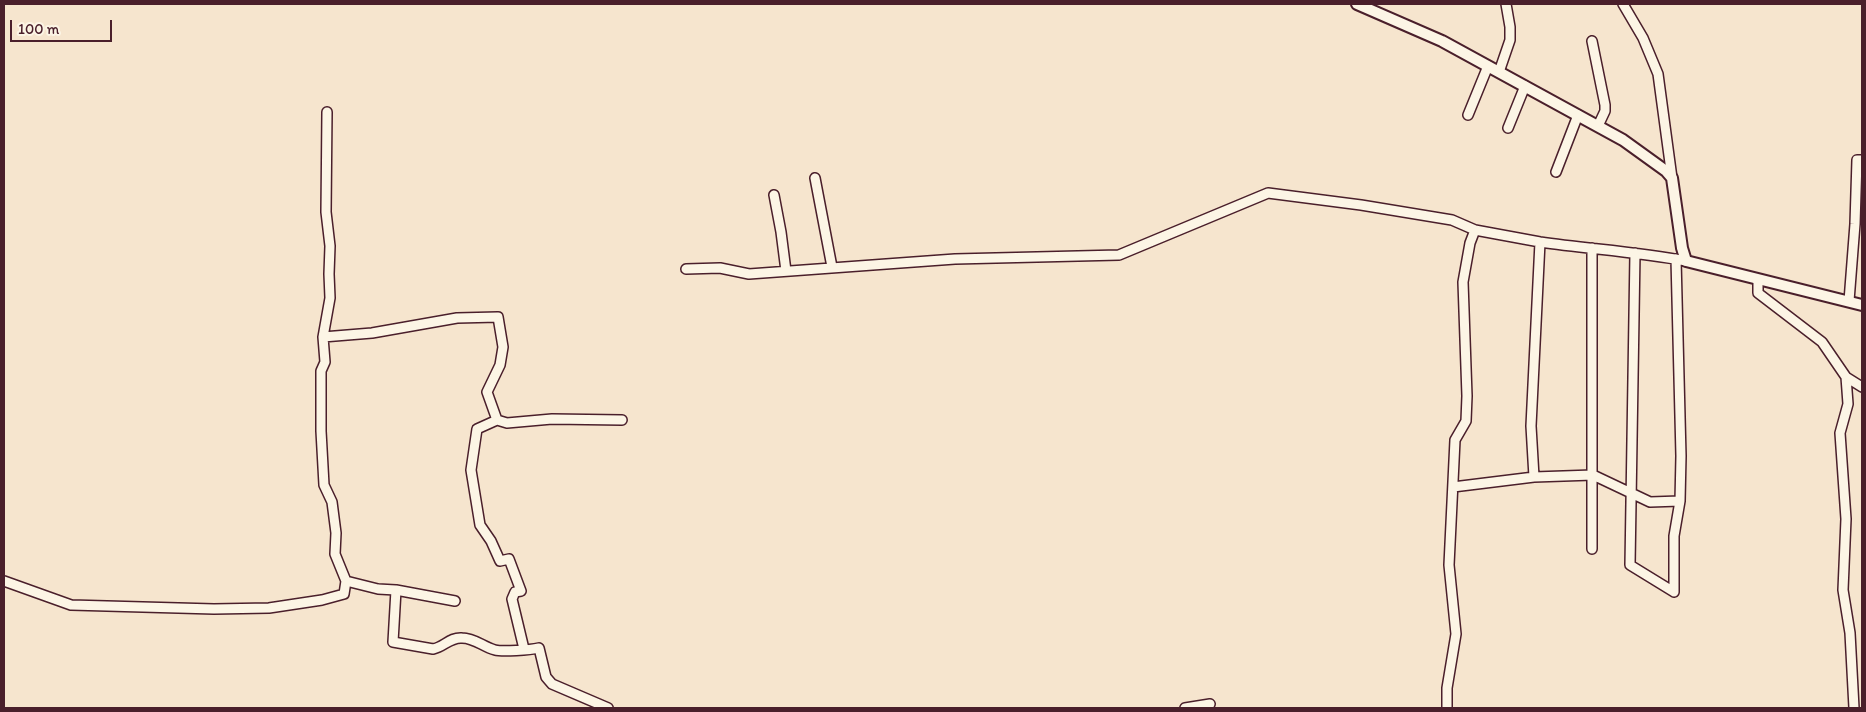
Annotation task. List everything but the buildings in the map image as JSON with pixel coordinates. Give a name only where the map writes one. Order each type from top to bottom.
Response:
[{"type":"street","points":[[1357,4],[1442,41],[1598,126],[1630,145],[1666,171],[1672,178]]},
{"type":"street","points":[[1499,72],[1510,40],[1506,4]]},
{"type":"street","points":[[1623,4],[1643,38],[1658,74],[1682,248],[1680,501],[1674,536],[1674,592],[1630,565],[1635,253]]},
{"type":"street","points":[[1592,41],[1605,105],[1605,111],[1598,126]]},
{"type":"street","points":[[1468,115],[1488,66]]},
{"type":"street","points":[[1508,128],[1525,86]]},
{"type":"street","points":[[4,581],[71,605],[214,609],[269,608],[322,600],[344,594],[346,581],[335,554],[336,533],[332,502],[324,485],[320,402],[321,371],[325,362],[323,337],[330,298],[330,246],[326,212],[328,112]]},
{"type":"street","points":[[1556,172],[1578,115]]},
{"type":"street","points":[[1849,301],[1859,224],[1857,160],[1862,160]]},
{"type":"street","points":[[815,178],[832,267]]},
{"type":"street","points":[[686,269],[720,268],[749,274],[955,259],[1119,255],[1268,193],[1362,205],[1452,220],[1475,230],[1540,242],[1658,255],[1862,305]]},
{"type":"street","points":[[774,195],[782,232],[786,271]]},
{"type":"street","points":[[1447,708],[1447,688],[1456,634],[1448,565],[1455,440],[1466,422],[1467,396],[1463,282],[1470,243],[1475,230]]},
{"type":"street","points":[[1534,477],[1531,426],[1540,242]]},
{"type":"street","points":[[1592,248],[1592,549]]},
{"type":"street","points":[[1758,280],[1758,293],[1822,342],[1846,377],[1862,387]]},
{"type":"street","points":[[323,337],[372,333],[457,318],[498,317],[503,348],[500,366],[487,392],[497,420]]},
{"type":"street","points":[[1846,377],[1848,404],[1840,433],[1846,519],[1843,590],[1850,633],[1854,708]]},
{"type":"street","points":[[524,649],[512,598],[515,592],[520,591],[510,558],[500,561],[491,541],[480,524],[472,470],[477,429],[497,420],[507,423],[552,420],[622,420]]},
{"type":"street","points":[[1453,487],[1534,477],[1592,476],[1650,502],[1680,501]]},
{"type":"street","points":[[346,581],[378,589],[396,590],[455,601]]},
{"type":"street","points":[[396,590],[393,642],[433,649],[438,648],[447,641],[463,638],[477,641],[495,650],[539,648],[546,677],[552,684],[608,708]]},
{"type":"street","points":[[1185,708],[1210,704]]}]
